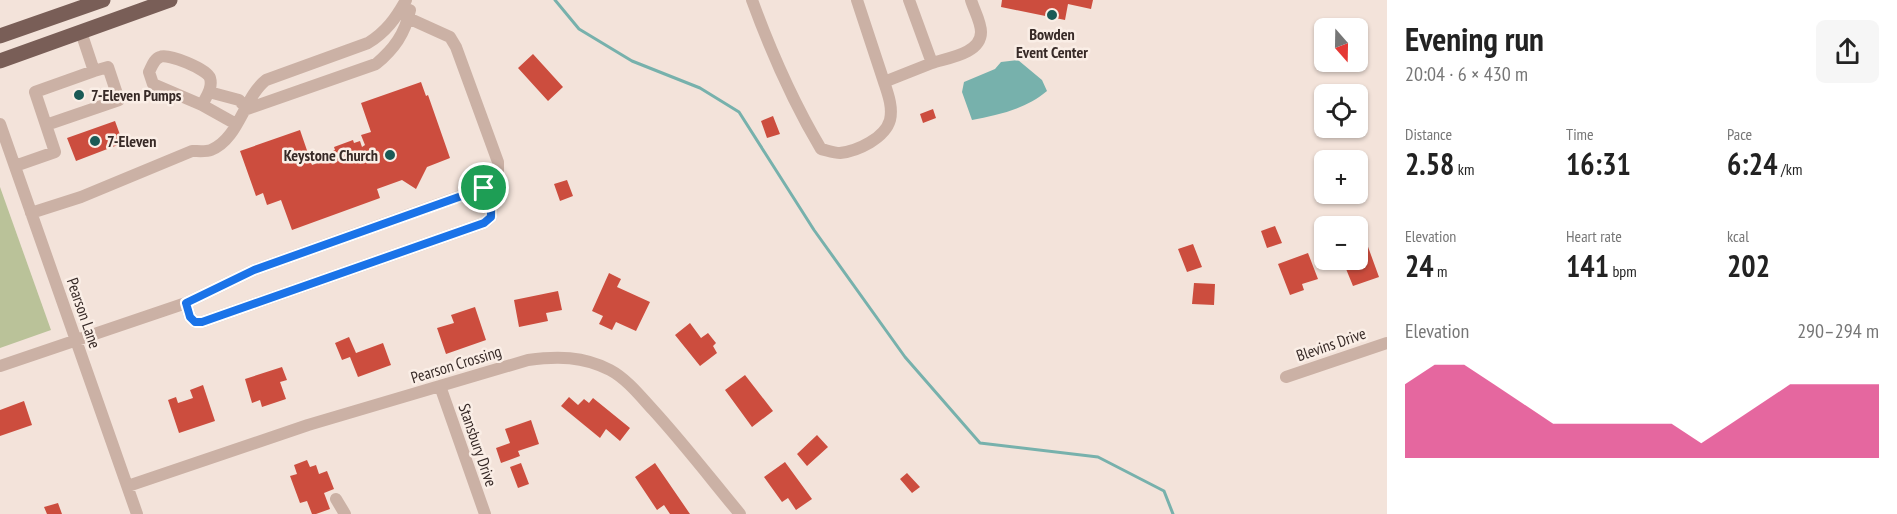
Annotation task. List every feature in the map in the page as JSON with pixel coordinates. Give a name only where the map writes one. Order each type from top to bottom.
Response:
[{"type":"main road","points":[[0,36],[103,0]]},
{"type":"main road","points":[[0,61],[170,0]]},
{"type":"street","points":[[32,213],[81,197],[192,151],[211,150],[226,140],[247,109],[256,87],[266,80],[368,43],[380,36],[396,17],[405,0]]},
{"type":"street","points":[[247,109],[376,64],[391,51],[404,32],[411,0]]},
{"type":"street","points":[[752,0],[780,70],[801,114],[821,149],[839,153],[861,147],[880,136],[890,121],[891,105],[857,0]]},
{"type":"street","points":[[909,0],[932,63]]},
{"type":"street","points":[[884,82],[969,50],[978,43],[981,31],[971,0]]},
{"type":"street","points":[[0,366],[186,303],[254,270],[489,186],[498,174],[498,162],[456,46],[450,37],[436,28],[408,18]]},
{"type":"street","points":[[81,32],[94,71]]},
{"type":"street","points":[[202,105],[209,92],[210,79],[206,71],[168,55],[155,59],[149,72],[153,84],[202,105],[236,124]]},
{"type":"street","points":[[15,166],[55,152],[46,125],[35,92],[108,66],[120,100],[46,125]]},
{"type":"street","points":[[209,92],[238,100],[247,109]]},
{"type":"street","name":"Pearson Lane","points":[[0,124],[137,514]]},
{"type":"street","points":[[186,303],[190,317],[195,322],[202,322],[484,223],[491,217],[491,208],[484,188]]},
{"type":"street","name":"Blevins Drive","points":[[1286,378],[1387,342]]},
{"type":"street","name":"Pearson Crossing","points":[[128,486],[308,424],[528,360],[564,357],[588,361],[611,370],[634,389],[740,514]]},
{"type":"street","name":"Stansbury Drive","points":[[440,386],[484,514]]},
{"type":"street","points":[[336,499],[345,514]]},
{"type":"green space","points":[[0,187],[51,330],[0,348]]},
{"type":"water","points":[[1018,60],[1042,80],[1047,91],[1021,107],[972,120],[962,92],[964,82],[995,69],[1001,62]]},
{"type":"building","name":"Bowden Event Center","points":[[1002,0],[1093,0],[1091,9],[1068,4],[1065,20],[1001,7]]},
{"type":"building","points":[[533,54],[563,87],[548,101],[518,68]]},
{"type":"building","name":"Keystone Church","points":[[421,82],[426,96],[428,95],[450,158],[427,167],[416,189],[402,180],[377,189],[380,198],[292,230],[281,200],[267,205],[263,193],[256,196],[240,151],[300,130],[312,165],[332,158],[330,152],[335,150],[334,147],[353,140],[354,143],[360,141],[362,147],[365,145],[361,135],[371,132],[361,103]]},
{"type":"building","points":[[933,109],[936,118],[923,123],[920,114]]},
{"type":"building","points":[[773,116],[780,134],[767,138],[761,121]]},
{"type":"building","name":"7-Eleven","points":[[115,121],[123,143],[76,161],[67,138]]},
{"type":"building","points":[[567,180],[573,196],[560,201],[554,184]]},
{"type":"building","points":[[1275,226],[1282,243],[1267,248],[1261,231]]},
{"type":"building","points":[[1193,244],[1202,267],[1187,272],[1178,249]]},
{"type":"building","points":[[1368,247],[1379,277],[1353,286],[1346,270],[1368,270]]},
{"type":"building","points":[[1308,253],[1318,279],[1302,284],[1304,290],[1290,295],[1278,264]]},
{"type":"building","points":[[609,273],[621,279],[617,287],[650,302],[636,331],[616,322],[612,330],[599,324],[603,316],[592,311]]},
{"type":"building","points":[[1194,283],[1215,284],[1214,305],[1192,304]]},
{"type":"building","points":[[558,291],[562,310],[546,313],[548,321],[519,327],[514,300]]},
{"type":"building","points":[[475,307],[486,340],[446,354],[437,328],[454,323],[451,315]]},
{"type":"building","points":[[690,323],[701,338],[708,333],[716,343],[713,346],[717,353],[700,366],[675,335]]},
{"type":"building","points":[[349,337],[356,353],[383,343],[391,365],[358,377],[350,357],[342,360],[335,343]]},
{"type":"building","points":[[282,367],[287,380],[280,382],[286,399],[262,407],[260,400],[252,403],[245,379]]},
{"type":"building","points":[[745,375],[773,411],[752,427],[725,390]]},
{"type":"building","points":[[203,385],[215,421],[179,433],[168,400],[176,397],[178,403],[193,398],[190,390]]},
{"type":"building","points":[[569,397],[578,405],[584,399],[589,403],[593,398],[630,428],[620,441],[606,429],[600,438],[561,406]]},
{"type":"building","points":[[24,401],[32,425],[0,436],[0,410]]},
{"type":"building","points":[[531,420],[539,444],[518,451],[520,456],[501,463],[496,448],[510,443],[505,429]]},
{"type":"building","points":[[817,435],[828,447],[807,466],[797,454]]},
{"type":"building","points":[[307,460],[310,467],[316,465],[319,474],[327,471],[334,489],[324,493],[330,509],[316,514],[312,514],[307,501],[300,503],[290,476],[297,474],[294,465]]},
{"type":"building","points":[[785,462],[812,499],[796,510],[788,498],[782,502],[764,477]]},
{"type":"building","points":[[521,463],[529,484],[518,488],[510,467]]},
{"type":"building","points":[[655,463],[690,514],[670,514],[664,505],[657,510],[635,477]]},
{"type":"building","points":[[907,473],[920,487],[912,493],[900,479]]},
{"type":"building","points":[[58,503],[62,514],[47,514],[44,507]]},
{"type":"waterway","points":[[555,0],[579,29],[632,61],[700,88],[739,112],[814,230],[905,357],[980,443],[1098,457],[1164,491],[1173,514]]},
{"type":"place","name":"Bowden Event Center","points":[[1052,15]]},
{"type":"place","name":"7-Eleven Pumps","points":[[79,95]]},
{"type":"place","name":"7-Eleven","points":[[95,141]]},
{"type":"place","name":"Keystone Church","points":[[390,155]]},
{"type":"route","points":[[484,188],[491,208],[491,217],[484,223],[202,322],[195,322],[190,317],[186,303],[254,270],[484,188]]}]
